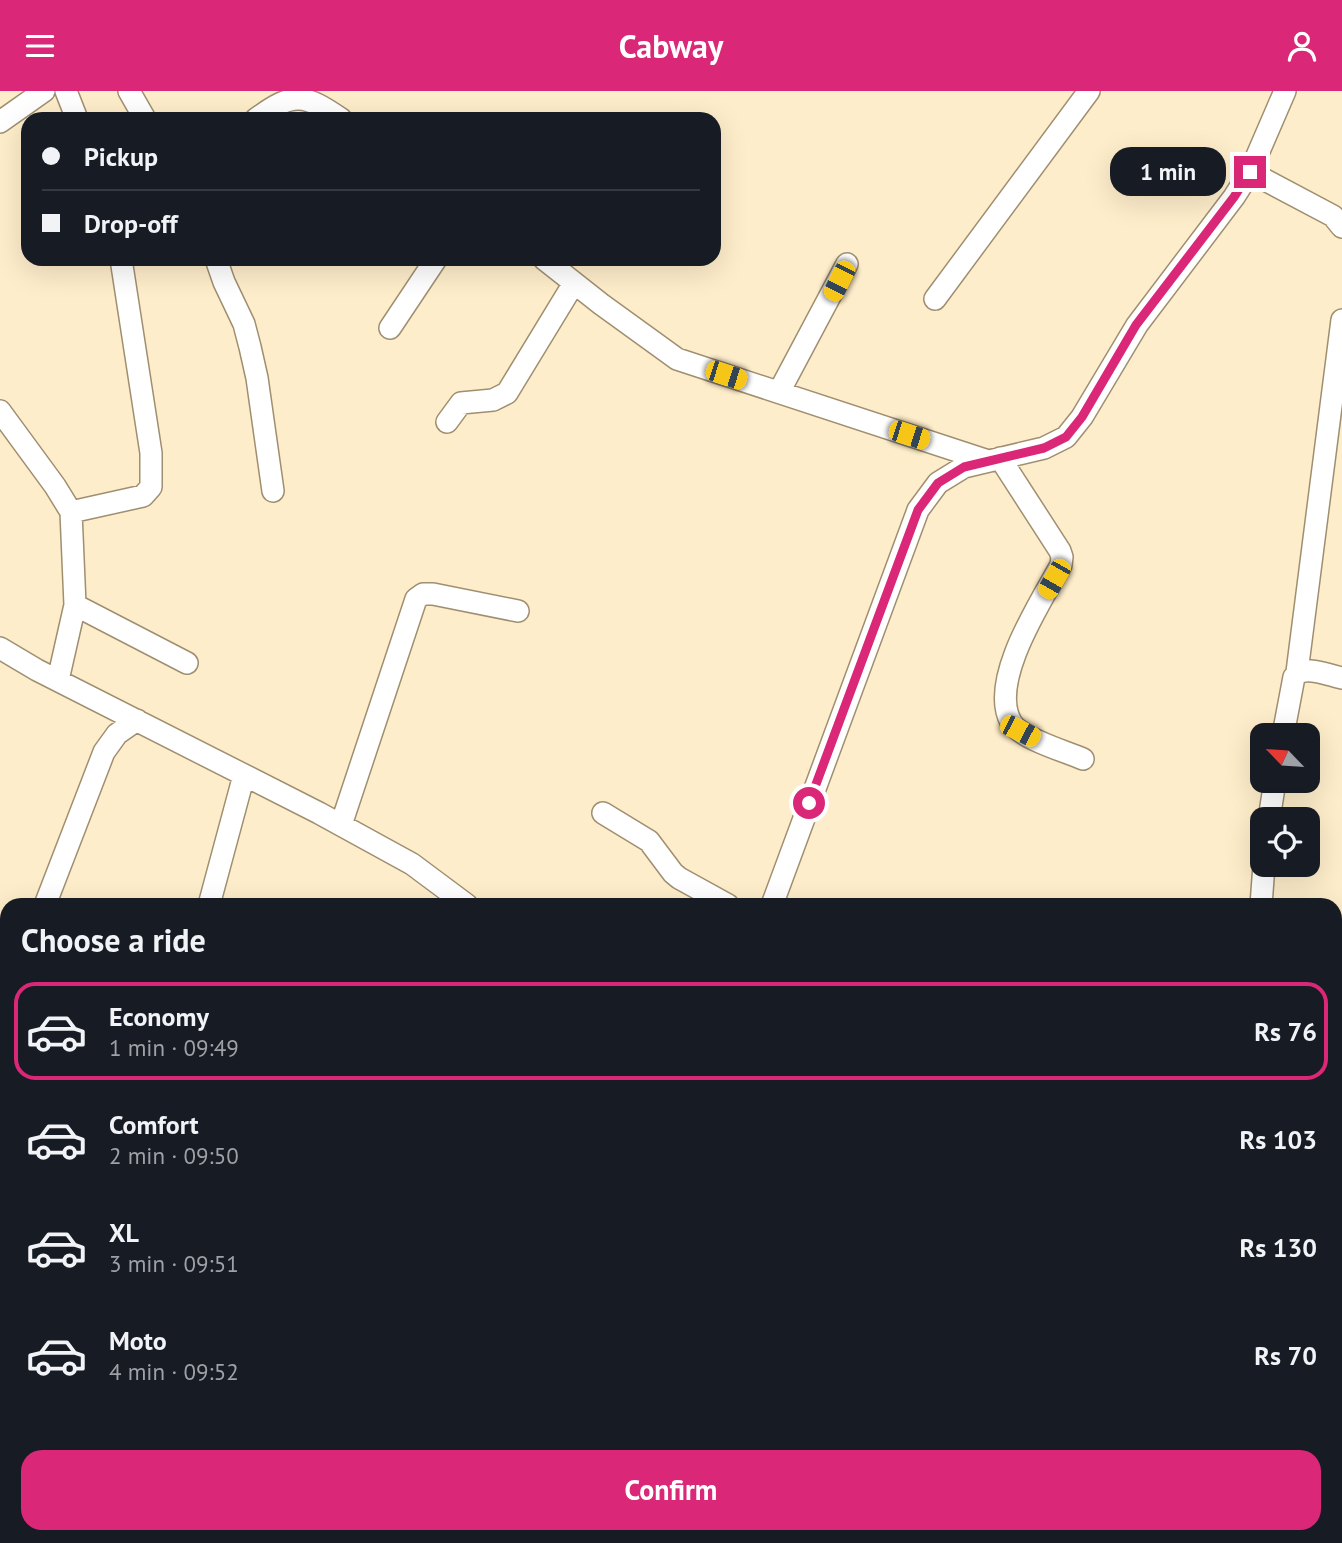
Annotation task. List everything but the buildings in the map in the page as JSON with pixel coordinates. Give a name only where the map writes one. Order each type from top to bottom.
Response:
[{"type":"street","points":[[0,122],[44,91]]},
{"type":"street","points":[[66,91],[74,112]]},
{"type":"street","points":[[129,91],[141,112]]},
{"type":"street","points":[[935,299],[1089,91]]},
{"type":"street","points":[[775,898],[918,510],[938,483],[964,467],[1044,448],[1066,437],[1082,417],[1136,325],[1234,197],[1250,172],[1285,91]]},
{"type":"street","points":[[266,112],[289,97],[303,97],[312,99],[331,112]]},
{"type":"street","points":[[1250,172],[1339,219]]},
{"type":"street","points":[[779,393],[847,264]]},
{"type":"street","points":[[71,512],[143,496],[150,487],[151,453],[122,266]]},
{"type":"street","points":[[218,266],[241,317],[250,347],[274,491]]},
{"type":"street","points":[[390,328],[431,266]]},
{"type":"street","points":[[553,266],[677,359],[994,459],[1062,557],[1057,572],[1024,630],[1014,656],[1006,690],[1007,709],[1011,722],[1020,731],[1083,759]]},
{"type":"street","points":[[447,422],[461,403],[493,400],[507,393],[574,283]]},
{"type":"street","points":[[1285,723],[1297,672],[1336,418],[1342,320]]},
{"type":"street","points":[[0,411],[71,512],[75,605],[58,680]]},
{"type":"street","points":[[341,825],[416,599],[422,594],[433,594],[518,611]]},
{"type":"street","points":[[75,605],[187,663]]},
{"type":"street","points":[[0,648],[341,825],[412,864],[458,898]]},
{"type":"street","points":[[1297,672],[1305,670],[1342,678]]},
{"type":"street","points":[[48,898],[104,752],[117,734],[137,720]]},
{"type":"street","points":[[211,898],[244,775]]},
{"type":"street","points":[[603,813],[649,841],[679,878],[715,898]]},
{"type":"street","points":[[1262,898],[1263,877]]},
{"type":"route","points":[[809,803],[918,510],[938,483],[964,467],[1044,448],[1066,437],[1082,417],[1136,325],[1234,197],[1250,172]]}]
